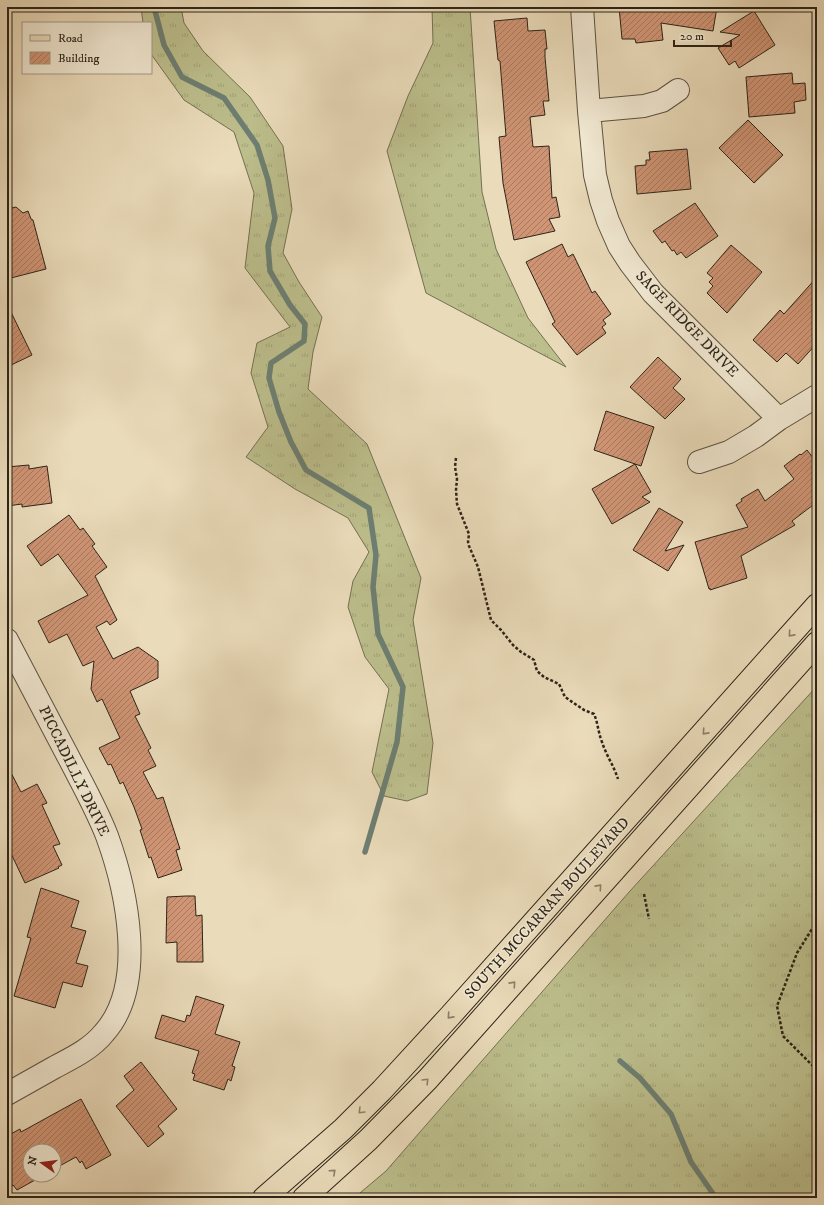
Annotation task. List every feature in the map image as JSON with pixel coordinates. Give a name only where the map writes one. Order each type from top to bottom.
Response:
[{"type":"main road","name":"SOUTH MCCARRAN BOULEVARD","points":[[264,1198],[343,1129],[382,1090],[450,1016],[817,605]]},
{"type":"main road","name":"SOUTH MCCARRAN BOULEVARD","points":[[304,1198],[368,1140],[428,1079],[817,642]]},
{"type":"street","name":"SAGE RIDGE DRIVE","points":[[582,7],[595,175],[608,221],[619,246],[630,264],[653,293],[778,418]]},
{"type":"street","points":[[589,111],[644,106],[662,101],[678,90]]},
{"type":"street","points":[[699,462],[729,452],[756,436],[778,418],[817,396]]},
{"type":"street","name":"PICCADILLY DRIVE","points":[[7,640],[92,803],[107,836],[126,911],[130,944],[129,969],[122,1004],[113,1022],[104,1033],[94,1044],[80,1054],[7,1094]]},
{"type":"path","points":[[456,458],[457,504],[469,534],[469,546],[478,567],[491,620],[513,645],[521,652],[532,658],[537,671],[544,677],[559,684],[565,697],[584,710],[594,714],[597,720],[602,743],[615,769],[618,779]]},
{"type":"path","points":[[644,894],[648,919]]},
{"type":"path","points":[[817,921],[797,953],[777,1006],[783,1036],[817,1070]]},
{"type":"green space","points":[[141,7],[181,7],[184,23],[203,51],[250,97],[283,146],[292,209],[283,253],[299,282],[322,317],[313,352],[308,389],[367,444],[421,578],[413,620],[433,743],[427,794],[407,801],[384,796],[372,772],[389,689],[365,657],[348,607],[353,581],[369,552],[348,518],[295,489],[246,457],[268,427],[251,373],[257,343],[290,327],[245,268],[254,193],[234,132],[184,100],[152,55],[152,22],[143,22]]},
{"type":"green space","points":[[432,7],[470,7],[482,192],[496,249],[528,318],[566,367],[426,293],[387,151],[408,96],[433,43]]},
{"type":"green space","points":[[817,686],[817,1198],[354,1198],[386,1171],[630,891]]},
{"type":"building","points":[[619,7],[717,7],[713,31],[661,23],[663,40],[636,43],[635,39],[622,39]]},
{"type":"building","points":[[754,11],[775,45],[739,68],[735,61],[729,65],[718,48],[740,35],[720,32]]},
{"type":"building","points":[[527,18],[528,31],[545,30],[547,49],[545,49],[545,57],[549,101],[543,101],[545,115],[530,117],[533,147],[549,146],[552,198],[556,197],[560,217],[549,219],[555,231],[514,240],[503,183],[499,137],[506,136],[500,61],[498,60],[494,21]]},
{"type":"building","points":[[792,73],[793,84],[805,83],[806,100],[794,102],[795,113],[749,117],[746,77]]},
{"type":"building","points":[[748,120],[783,155],[754,183],[719,148]]},
{"type":"building","points":[[687,149],[691,189],[637,194],[635,166],[646,165],[646,160],[650,160],[649,152]]},
{"type":"building","points":[[695,203],[718,236],[686,258],[681,252],[677,255],[674,250],[672,251],[665,241],[662,243],[653,231]]},
{"type":"building","points":[[16,207],[23,213],[28,211],[31,219],[33,220],[46,269],[7,279],[7,209]]},
{"type":"building","points":[[562,244],[568,257],[573,254],[592,293],[595,291],[611,314],[603,320],[606,324],[602,327],[606,333],[577,355],[552,324],[555,322],[526,262]]},
{"type":"building","points":[[731,245],[762,272],[727,313],[707,293],[713,286],[709,282],[713,278],[707,273]]},
{"type":"building","points":[[817,277],[817,343],[798,364],[786,353],[777,362],[753,340],[780,310],[784,314]]},
{"type":"building","points":[[7,304],[32,355],[7,367]]},
{"type":"building","points":[[658,357],[681,379],[673,388],[685,399],[665,419],[630,387]]},
{"type":"building","points":[[606,411],[654,427],[641,466],[594,450]]},
{"type":"building","points":[[807,450],[817,463],[817,502],[792,521],[795,525],[741,556],[747,578],[710,590],[695,542],[748,527],[736,505],[742,501],[741,499],[758,489],[765,501],[794,479],[784,466]]},
{"type":"building","points":[[635,464],[651,492],[642,497],[650,502],[612,524],[592,489]]},
{"type":"building","points":[[29,465],[29,469],[47,466],[52,503],[22,507],[22,504],[7,506],[7,467]]},
{"type":"building","points":[[659,508],[683,522],[665,551],[684,545],[668,571],[633,550]]},
{"type":"building","points":[[69,515],[80,530],[83,528],[95,544],[92,546],[107,567],[95,576],[117,620],[110,625],[107,621],[96,627],[113,659],[138,647],[158,661],[158,678],[130,691],[140,714],[135,716],[151,748],[148,750],[156,766],[143,772],[157,799],[163,797],[180,849],[176,850],[182,870],[158,878],[151,857],[149,858],[140,830],[142,829],[134,807],[123,782],[120,784],[111,764],[108,765],[99,748],[120,738],[102,699],[97,702],[91,689],[94,661],[83,666],[67,634],[49,643],[38,621],[88,595],[58,554],[41,566],[27,546]]},
{"type":"building","points":[[7,765],[21,792],[37,784],[47,803],[42,805],[60,844],[53,846],[62,865],[58,867],[59,868],[25,883],[7,845]]},
{"type":"building","points":[[41,888],[79,901],[71,927],[86,931],[76,963],[88,966],[82,987],[63,982],[55,1008],[14,996],[31,938],[27,937]]},
{"type":"building","points":[[195,896],[196,916],[202,915],[203,962],[177,962],[177,942],[166,943],[167,897]]},
{"type":"building","points":[[196,996],[224,1005],[215,1034],[240,1042],[232,1066],[235,1067],[231,1081],[228,1079],[224,1090],[193,1080],[195,1074],[192,1073],[199,1051],[155,1038],[162,1015],[185,1022],[187,1015],[190,1016]]},
{"type":"building","points":[[141,1062],[177,1109],[158,1126],[164,1134],[148,1147],[116,1106],[134,1090],[124,1076]]},
{"type":"building","points":[[81,1099],[111,1155],[86,1169],[82,1161],[80,1163],[76,1157],[62,1165],[62,1143],[22,1143],[22,1183],[30,1183],[17,1190],[13,1185],[7,1188],[7,1136],[20,1129],[21,1132]]},
{"type":"waterway","points":[[154,7],[164,45],[182,77],[224,98],[257,145],[268,180],[275,218],[268,246],[270,271],[290,305],[305,324],[304,341],[271,363],[269,378],[279,412],[291,442],[306,470],[369,508],[376,555],[373,587],[378,634],[403,687],[397,742],[365,852]]},
{"type":"waterway","points":[[620,1061],[640,1078],[671,1114],[691,1162],[716,1198]]}]
